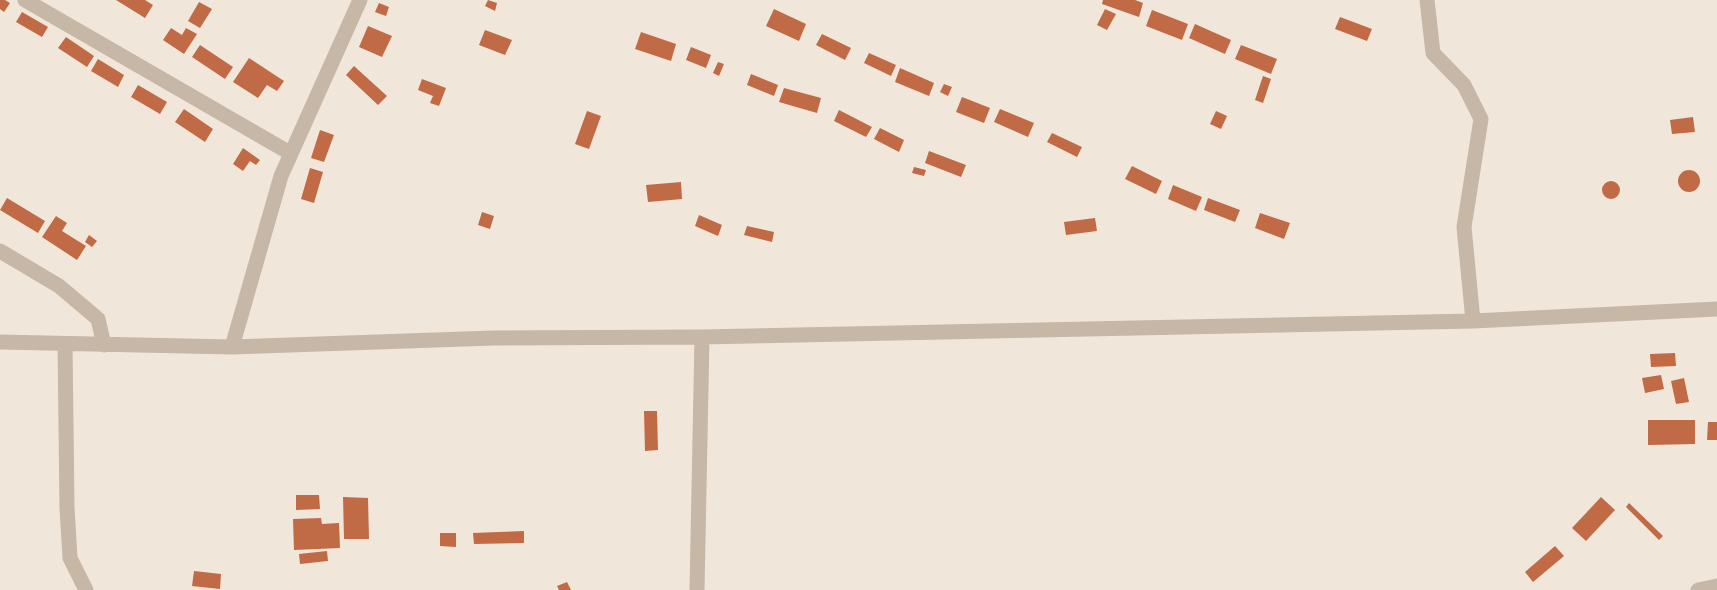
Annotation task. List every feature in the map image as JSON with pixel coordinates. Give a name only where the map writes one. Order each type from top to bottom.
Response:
[{"type":"street","points":[[25,0],[290,153]]},
{"type":"street","points":[[232,347],[281,176],[360,0]]},
{"type":"street","points":[[1427,0],[1433,52],[1464,85],[1481,119],[1464,227],[1473,321]]},
{"type":"street","points":[[0,250],[59,286],[98,318],[104,345]]},
{"type":"street","points":[[0,342],[232,347],[493,338],[702,337],[1473,321],[1717,309]]},
{"type":"street","points":[[697,590],[702,337]]},
{"type":"street","points":[[65,344],[66,508],[70,558],[86,590]]},
{"type":"street","points":[[1698,590],[1717,586]]},
{"type":"building","points":[[0,0],[10,3],[4,12],[0,9]]},
{"type":"building","points":[[116,0],[145,0],[153,5],[145,18]]},
{"type":"building","points":[[488,0],[497,3],[495,11],[485,6]]},
{"type":"building","points":[[1103,0],[1135,0],[1143,3],[1139,17],[1102,4]]},
{"type":"building","points":[[199,2],[212,9],[200,28],[188,21]]},
{"type":"building","points":[[379,3],[389,7],[386,16],[375,12]]},
{"type":"building","points":[[774,9],[806,24],[799,41],[766,26]]},
{"type":"building","points":[[1105,9],[1116,14],[1107,30],[1097,25]]},
{"type":"building","points":[[1152,10],[1188,24],[1182,40],[1146,26]]},
{"type":"building","points":[[22,12],[48,27],[42,37],[16,22]]},
{"type":"building","points":[[1340,17],[1372,29],[1367,41],[1335,29]]},
{"type":"building","points":[[1195,24],[1231,40],[1225,54],[1189,38]]},
{"type":"building","points":[[368,26],[392,36],[382,57],[359,47]]},
{"type":"building","points":[[171,28],[182,35],[186,28],[197,34],[184,54],[163,40]]},
{"type":"building","points":[[485,30],[512,40],[505,55],[479,45]]},
{"type":"building","points":[[641,32],[676,44],[671,61],[635,49]]},
{"type":"building","points":[[822,34],[851,48],[845,60],[816,45]]},
{"type":"building","points":[[66,37],[94,56],[87,67],[58,48]]},
{"type":"building","points":[[200,45],[233,67],[225,79],[192,57]]},
{"type":"building","points":[[1241,45],[1277,59],[1271,74],[1235,59]]},
{"type":"building","points":[[691,47],[711,55],[706,68],[686,60]]},
{"type":"building","points":[[869,53],[896,65],[891,76],[864,63]]},
{"type":"building","points":[[249,58],[284,81],[277,91],[267,85],[258,98],[233,82]]},
{"type":"building","points":[[98,59],[124,75],[118,87],[91,71]]},
{"type":"building","points":[[718,62],[724,64],[719,76],[713,73]]},
{"type":"building","points":[[354,66],[387,96],[378,105],[346,75]]},
{"type":"building","points":[[900,68],[934,83],[929,96],[895,82]]},
{"type":"building","points":[[751,74],[778,85],[774,96],[747,85]]},
{"type":"building","points":[[1263,76],[1271,79],[1263,103],[1255,100]]},
{"type":"building","points":[[422,79],[446,88],[439,106],[430,103],[433,96],[418,90]]},
{"type":"building","points":[[944,84],[952,87],[948,96],[940,92]]},
{"type":"building","points":[[138,85],[167,102],[160,114],[131,97]]},
{"type":"building","points":[[784,88],[821,98],[817,113],[779,102]]},
{"type":"building","points":[[962,97],[990,108],[984,123],[956,112]]},
{"type":"building","points":[[184,109],[213,129],[205,142],[175,122]]},
{"type":"building","points":[[1000,109],[1034,123],[1028,137],[994,122]]},
{"type":"building","points":[[839,110],[872,127],[866,137],[834,121]]},
{"type":"building","points":[[587,111],[601,116],[589,149],[575,144]]},
{"type":"building","points":[[1216,111],[1227,116],[1221,129],[1210,124]]},
{"type":"building","points":[[1693,117],[1695,132],[1672,134],[1670,120]]},
{"type":"building","points":[[880,128],[904,140],[899,152],[874,139]]},
{"type":"building","points":[[320,130],[334,135],[324,162],[311,158]]},
{"type":"building","points":[[1052,133],[1082,147],[1077,157],[1047,142]]},
{"type":"building","points":[[243,148],[260,160],[256,165],[250,161],[243,171],[233,164]]},
{"type":"building","points":[[929,151],[966,165],[961,177],[925,163]]},
{"type":"building","points":[[1132,166],[1162,181],[1156,194],[1125,179]]},
{"type":"building","points":[[914,167],[926,170],[924,176],[912,173]]},
{"type":"building","points":[[310,168],[323,172],[314,203],[301,199]]},
{"type":"building","points":[[1685,170],[1693,170],[1700,177],[1700,185],[1693,192],[1685,192],[1678,185],[1678,177]]},
{"type":"building","points":[[1607,181],[1615,181],[1620,186],[1618,197],[1607,199],[1602,194],[1602,186]]},
{"type":"building","points":[[681,182],[682,199],[648,202],[646,185]]},
{"type":"building","points":[[1173,185],[1202,197],[1196,211],[1168,199]]},
{"type":"building","points":[[7,198],[45,221],[38,233],[0,210]]},
{"type":"building","points":[[1208,198],[1240,210],[1235,222],[1204,210]]},
{"type":"building","points":[[482,212],[494,216],[490,229],[478,225]]},
{"type":"building","points":[[1260,213],[1290,223],[1284,239],[1255,228]]},
{"type":"building","points":[[699,215],[722,225],[718,236],[695,226]]},
{"type":"building","points":[[56,216],[67,223],[62,231],[86,246],[77,260],[42,237]]},
{"type":"building","points":[[1095,218],[1097,231],[1066,235],[1064,222]]},
{"type":"building","points":[[747,226],[774,232],[772,242],[744,235]]},
{"type":"building","points":[[89,235],[97,241],[92,247],[85,242]]},
{"type":"building","points":[[1675,353],[1676,366],[1651,367],[1650,354]]},
{"type":"building","points":[[1661,375],[1664,389],[1645,393],[1642,378]]},
{"type":"building","points":[[1684,378],[1689,402],[1676,404],[1671,381]]},
{"type":"building","points":[[644,411],[657,411],[658,450],[645,451]]},
{"type":"building","points":[[1648,420],[1695,420],[1695,444],[1648,445]]},
{"type":"building","points":[[1708,422],[1717,422],[1717,440],[1707,440]]},
{"type":"building","points":[[296,495],[319,495],[320,509],[296,510]]},
{"type":"building","points":[[343,497],[368,498],[369,539],[344,539]]},
{"type":"building","points":[[1601,497],[1615,510],[1586,541],[1572,528]]},
{"type":"building","points":[[1629,503],[1663,536],[1659,540],[1626,507]]},
{"type":"building","points":[[321,518],[322,524],[339,523],[340,548],[294,550],[293,519]]},
{"type":"building","points":[[524,531],[524,543],[474,544],[473,533]]},
{"type":"building","points":[[440,533],[456,533],[456,547],[440,546]]},
{"type":"building","points":[[1555,546],[1564,556],[1533,582],[1525,572]]},
{"type":"building","points":[[327,551],[328,561],[300,564],[299,554]]},
{"type":"building","points":[[194,571],[221,574],[220,589],[192,586]]},
{"type":"building","points":[[567,582],[571,590],[559,590],[557,586]]}]
